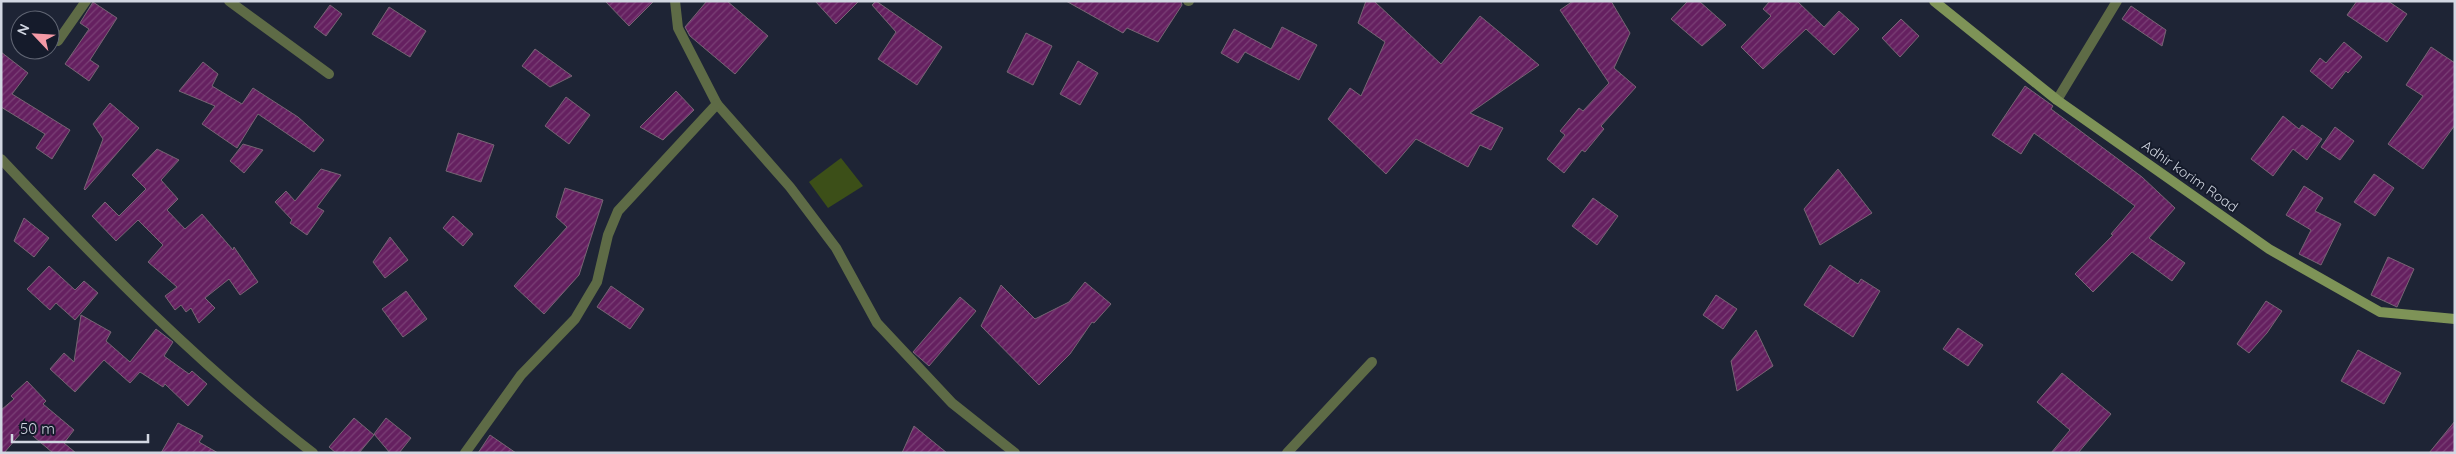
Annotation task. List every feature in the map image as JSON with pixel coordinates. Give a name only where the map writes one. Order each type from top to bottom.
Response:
[{"type":"main road","name":"Adhir korim Road","points":[[1934,1],[2057,100],[2269,249],[2336,289],[2380,312],[2455,319]]},
{"type":"street","points":[[60,38],[86,1]]},
{"type":"street","points":[[229,1],[329,74]]},
{"type":"street","points":[[675,1],[678,28],[717,104],[790,187],[836,248],[877,323],[952,403],[1015,453]]},
{"type":"street","points":[[2057,100],[2117,1]]},
{"type":"street","points":[[465,453],[521,375],[575,319],[598,282],[608,235],[618,211],[717,104]]},
{"type":"street","points":[[1,159],[156,316],[277,425],[313,453]]},
{"type":"street","points":[[1287,453],[1372,362]]},
{"type":"green space","points":[[841,158],[863,186],[828,208],[809,182]]},
{"type":"building","points":[[605,1],[654,1],[629,26]]},
{"type":"building","points":[[707,1],[727,1],[768,36],[735,74],[690,36],[685,27]]},
{"type":"building","points":[[815,1],[859,1],[836,24]]},
{"type":"building","points":[[876,1],[942,47],[917,85],[878,59],[896,32],[872,5]]},
{"type":"building","points":[[1066,1],[1181,1],[1182,5],[1158,42],[1127,28],[1123,33]]},
{"type":"building","points":[[1366,1],[1374,1],[1441,64],[1480,16],[1539,65],[1470,113],[1503,128],[1491,150],[1480,145],[1468,167],[1416,139],[1386,174],[1328,119],[1350,88],[1361,96],[1385,42],[1358,23]]},
{"type":"building","points":[[1573,1],[1611,1],[1630,33],[1614,68],[1636,87],[1601,126],[1604,129],[1585,152],[1582,150],[1564,173],[1547,159],[1565,135],[1560,131],[1579,108],[1583,111],[1609,83],[1560,10]]},
{"type":"building","points":[[1688,1],[1699,1],[1726,25],[1702,46],[1671,19]]},
{"type":"building","points":[[1770,1],[1797,1],[1824,27],[1839,11],[1859,29],[1834,55],[1806,29],[1763,69],[1741,47],[1771,16],[1763,9]]},
{"type":"building","points":[[2357,1],[2388,1],[2407,14],[2387,42],[2347,15]]},
{"type":"building","points":[[93,2],[117,18],[90,60],[99,66],[89,81],[65,64],[89,29],[80,23]]},
{"type":"building","points":[[330,5],[342,14],[326,36],[314,27]]},
{"type":"building","points":[[2131,6],[2166,30],[2162,46],[2122,19]]},
{"type":"building","points":[[389,7],[426,31],[410,57],[372,34]]},
{"type":"building","points":[[1901,19],[1919,36],[1900,57],[1882,38]]},
{"type":"building","points":[[1282,27],[1317,45],[1299,80],[1245,52],[1238,63],[1221,53],[1234,29],[1271,49]]},
{"type":"building","points":[[1026,33],[1052,46],[1033,85],[1007,72]]},
{"type":"building","points":[[2344,42],[2362,57],[2348,73],[2346,71],[2332,89],[2310,71],[2320,58],[2326,63]]},
{"type":"building","points":[[2431,47],[2455,63],[2455,125],[2423,169],[2388,144],[2423,96],[2406,85]]},
{"type":"building","points":[[535,49],[572,76],[550,87],[522,66]]},
{"type":"building","points":[[1,52],[28,73],[12,94],[70,130],[52,159],[36,148],[45,134],[1,107]]},
{"type":"building","points":[[1078,61],[1098,73],[1080,105],[1060,94]]},
{"type":"building","points":[[203,62],[218,74],[212,86],[242,104],[253,88],[298,117],[324,140],[314,152],[258,114],[237,148],[202,124],[215,106],[179,91]]},
{"type":"building","points":[[2025,86],[2053,106],[2051,109],[2142,177],[2175,208],[2149,238],[2185,263],[2172,281],[2132,252],[2093,292],[2075,274],[2113,235],[2111,234],[2135,206],[2034,133],[2021,154],[1992,135]]},
{"type":"building","points":[[676,91],[694,110],[663,140],[640,127]]},
{"type":"building","points":[[566,97],[590,115],[569,144],[545,126]]},
{"type":"building","points":[[110,103],[139,128],[85,190],[103,139],[93,124]]},
{"type":"building","points":[[2283,116],[2299,129],[2302,125],[2322,139],[2307,160],[2293,149],[2273,176],[2251,159]]},
{"type":"building","points":[[2335,127],[2354,141],[2340,160],[2321,147]]},
{"type":"building","points":[[458,133],[494,145],[481,182],[446,171]]},
{"type":"building","points":[[243,144],[263,150],[244,173],[230,161]]},
{"type":"building","points":[[157,149],[179,160],[161,180],[178,199],[167,210],[185,229],[202,214],[233,250],[234,247],[258,282],[240,295],[229,279],[205,298],[215,308],[199,323],[191,308],[186,312],[181,305],[175,310],[165,296],[177,287],[148,262],[163,245],[138,220],[116,241],[92,216],[105,202],[119,216],[146,189],[132,175]]},
{"type":"building","points":[[321,169],[341,175],[317,207],[324,211],[307,235],[290,223],[292,220],[275,202],[286,191],[295,201]]},
{"type":"building","points":[[1838,169],[1872,213],[1820,245],[1804,209]]},
{"type":"building","points":[[2374,174],[2394,188],[2375,216],[2354,202]]},
{"type":"building","points":[[2304,186],[2323,198],[2315,211],[2341,224],[2321,265],[2299,254],[2311,230],[2286,215]]},
{"type":"building","points":[[565,188],[603,200],[579,275],[544,314],[514,286],[567,227],[556,217]]},
{"type":"building","points":[[1593,198],[1618,216],[1597,245],[1572,226]]},
{"type":"building","points":[[453,216],[473,234],[463,246],[443,228]]},
{"type":"building","points":[[24,218],[49,238],[34,257],[14,241]]},
{"type":"building","points":[[390,237],[408,260],[385,278],[373,262]]},
{"type":"building","points":[[2388,257],[2414,269],[2397,307],[2371,295]]},
{"type":"building","points":[[1830,265],[1858,284],[1861,279],[1880,291],[1853,337],[1804,305]]},
{"type":"building","points":[[49,266],[75,290],[84,281],[98,293],[75,320],[56,303],[50,310],[27,289]]},
{"type":"building","points":[[1085,282],[1111,304],[1094,323],[1092,322],[1070,354],[1039,385],[981,326],[1001,285],[1035,319],[1069,302]]},
{"type":"building","points":[[611,286],[644,309],[630,329],[597,307]]},
{"type":"building","points":[[406,291],[427,319],[403,337],[382,309]]},
{"type":"building","points":[[1716,295],[1737,309],[1723,329],[1703,315]]},
{"type":"building","points":[[960,297],[976,311],[929,366],[913,352]]},
{"type":"building","points":[[2266,301],[2282,311],[2267,333],[2249,353],[2237,344]]},
{"type":"building","points":[[81,315],[111,332],[106,341],[130,362],[156,329],[173,342],[164,356],[189,374],[192,371],[207,384],[188,406],[165,384],[163,387],[140,372],[130,383],[104,360],[75,392],[50,369],[64,353],[74,362]]},
{"type":"building","points":[[1958,328],[1983,345],[1968,366],[1943,349]]},
{"type":"building","points":[[1756,330],[1773,366],[1737,391],[1731,361]]},
{"type":"building","points":[[2358,350],[2401,373],[2384,404],[2341,381]]},
{"type":"building","points":[[2062,373],[2111,414],[2078,453],[2051,453],[2070,430],[2037,402]]},
{"type":"building","points":[[27,381],[46,401],[43,404],[74,430],[64,443],[76,453],[53,453],[27,431],[22,435],[21,433],[4,453],[1,453],[1,410],[14,399],[11,396]]},
{"type":"building","points":[[354,418],[374,435],[359,453],[336,453],[329,447]]},
{"type":"building","points":[[386,418],[411,438],[399,453],[390,453],[374,434]]},
{"type":"building","points":[[2455,421],[2455,453],[2429,453]]},
{"type":"building","points":[[178,423],[203,436],[199,442],[218,453],[161,453]]},
{"type":"building","points":[[914,426],[947,453],[902,453]]},
{"type":"building","points":[[490,435],[516,453],[478,453]]}]
